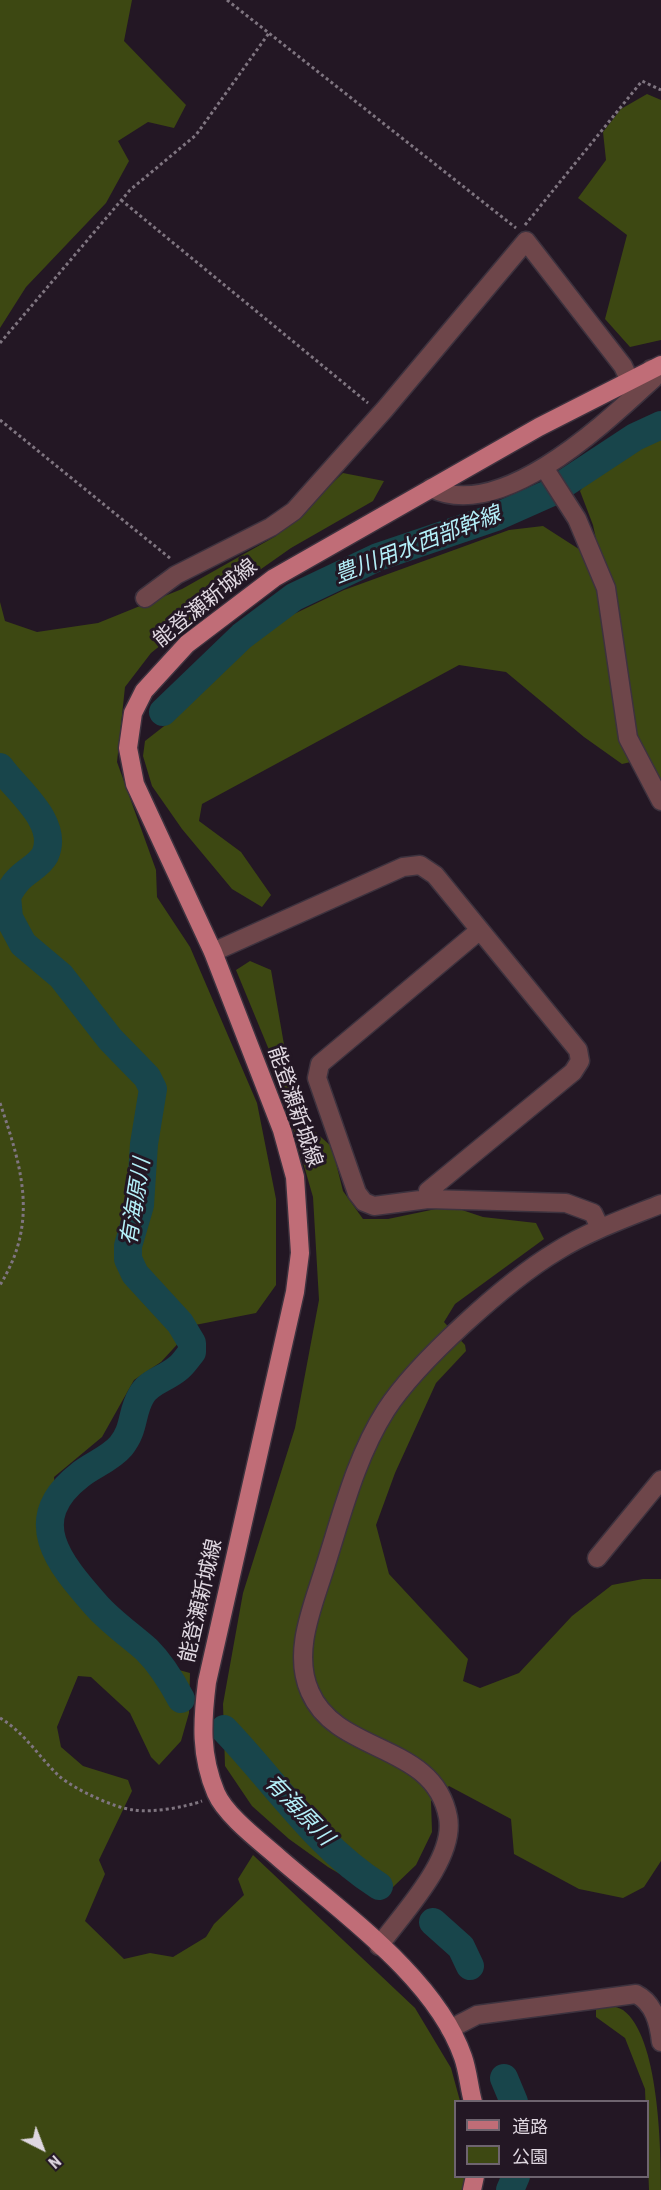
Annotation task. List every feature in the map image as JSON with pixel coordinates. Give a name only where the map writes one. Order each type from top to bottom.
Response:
[{"type":"main road","name":"能登瀬新城線","points":[[472,2100],[463,2057],[450,2029],[415,1979],[246,1828],[217,1796],[203,1746],[201,1725],[207,1682],[295,1292],[300,1253],[295,1177],[282,1130],[213,952],[135,784],[128,748],[133,713],[144,691],[187,644],[274,578],[431,488],[629,379],[656,367]]},
{"type":"street","points":[[145,598],[183,572],[271,527],[294,511],[381,413],[526,241],[623,366],[629,379]]},
{"type":"street","points":[[431,488],[443,495],[463,496],[547,472],[653,379],[656,367]]},
{"type":"street","points":[[547,472],[577,519],[606,588],[628,738],[661,801]]},
{"type":"street","points":[[213,952],[403,867],[420,865],[435,875],[578,1050],[580,1061],[573,1072],[428,1191],[428,1198]]},
{"type":"street","points":[[480,930],[320,1064],[317,1078],[357,1193],[364,1202],[374,1206],[428,1198],[566,1203],[593,1213],[600,1228]]},
{"type":"street","points":[[379,1946],[437,1868],[446,1841],[449,1820],[442,1796],[432,1780],[415,1766],[339,1726],[310,1694],[303,1671],[304,1636],[340,1519],[365,1450],[387,1409],[417,1372],[516,1281],[556,1251],[600,1228],[661,1204]]},
{"type":"street","points":[[597,1558],[661,1480]]},
{"type":"street","points":[[450,2029],[477,2015],[636,1994],[654,1994],[661,2042]]},
{"type":"path","points":[[227,0],[520,231],[642,81],[661,90]]},
{"type":"path","points":[[0,343],[121,200],[196,135],[269,33]]},
{"type":"path","points":[[121,200],[381,413]]},
{"type":"path","points":[[0,420],[183,572]]},
{"type":"path","points":[[0,1103],[18,1156],[24,1211],[22,1238],[10,1268],[0,1285]]},
{"type":"path","points":[[0,1718],[11,1725],[61,1777],[92,1796],[134,1810],[189,1806],[217,1796]]},
{"type":"green space","points":[[0,0],[132,0],[124,41],[186,105],[174,128],[148,122],[118,141],[129,161],[106,203],[26,287],[0,328]]},
{"type":"green space","points":[[647,94],[661,100],[661,340],[630,347],[605,319],[627,235],[578,198],[606,160],[603,132],[621,109]]},
{"type":"green space","points":[[661,436],[661,792],[644,759],[622,764],[584,737],[506,672],[459,665],[202,804],[199,821],[241,852],[271,895],[262,907],[232,889],[182,829],[152,786],[143,756],[145,741],[177,716],[271,625],[344,590],[509,530],[543,526],[585,553],[597,544],[593,525],[580,491],[593,473]]},
{"type":"green space","points":[[343,473],[384,481],[373,501],[291,548],[217,600],[151,653],[125,687],[117,762],[156,870],[157,897],[190,947],[257,1103],[276,1199],[276,1285],[256,1313],[195,1325],[161,1362],[134,1380],[102,1437],[54,1477],[59,1527],[89,1586],[125,1633],[157,1664],[190,1673],[189,1713],[181,1741],[159,1765],[151,1757],[130,1713],[91,1677],[78,1676],[57,1727],[61,1747],[83,1766],[128,1780],[132,1791],[99,1860],[105,1874],[85,1921],[124,1959],[150,1953],[173,1957],[206,1937],[214,1924],[244,1895],[238,1879],[253,1855],[415,2008],[451,2068],[460,2100],[454,2100],[454,2178],[466,2178],[463,2190],[0,2190],[0,602],[5,621],[37,632],[98,623],[182,589],[276,536]]},
{"type":"green space","points":[[250,961],[271,970],[293,1096],[312,1129],[332,1147],[343,1191],[363,1219],[388,1219],[450,1206],[483,1217],[536,1223],[544,1239],[455,1304],[444,1322],[465,1345],[466,1351],[436,1383],[395,1473],[376,1525],[389,1574],[468,1659],[463,1681],[480,1688],[519,1673],[572,1616],[612,1585],[643,1579],[661,1579],[661,1861],[644,1887],[623,1898],[579,1889],[514,1854],[511,1819],[449,1786],[431,1801],[432,1832],[416,1865],[393,1887],[372,1893],[328,1867],[289,1839],[252,1806],[225,1766],[223,1704],[243,1593],[295,1428],[319,1300],[313,1197],[274,1062],[236,970]]},
{"type":"green space","points":[[596,2004],[623,2010],[635,2023],[644,2043],[655,2094],[661,2190],[649,2190],[649,2100],[645,2100],[645,2089],[625,2038],[596,2017]]},
{"type":"waterway","name":"豊川用水西部幹線","points":[[163,712],[242,636],[294,597],[378,557],[496,517],[550,493],[635,437],[661,425]]},
{"type":"waterway","name":"有海原川","points":[[0,767],[42,819],[47,831],[48,843],[42,859],[18,880],[7,896],[9,918],[23,944],[61,976],[110,1039],[147,1077],[153,1089],[144,1144],[140,1205],[128,1246],[128,1259],[135,1274],[180,1323],[192,1343],[192,1352],[181,1366],[144,1391],[138,1402],[129,1433],[121,1446],[112,1455],[80,1475],[63,1492],[53,1508],[50,1525],[52,1541],[59,1557],[82,1589],[108,1617],[152,1655],[181,1699]]},
{"type":"waterway","name":"有海原川","points":[[224,1729],[316,1833],[356,1870],[379,1886]]},
{"type":"waterway","name":"有海原川","points":[[433,1922],[461,1947],[470,1966]]},
{"type":"waterway","name":"有海原川","points":[[504,2078],[513,2100]]},
{"type":"waterway","name":"有海原川","points":[[510,2190],[515,2178]]}]
